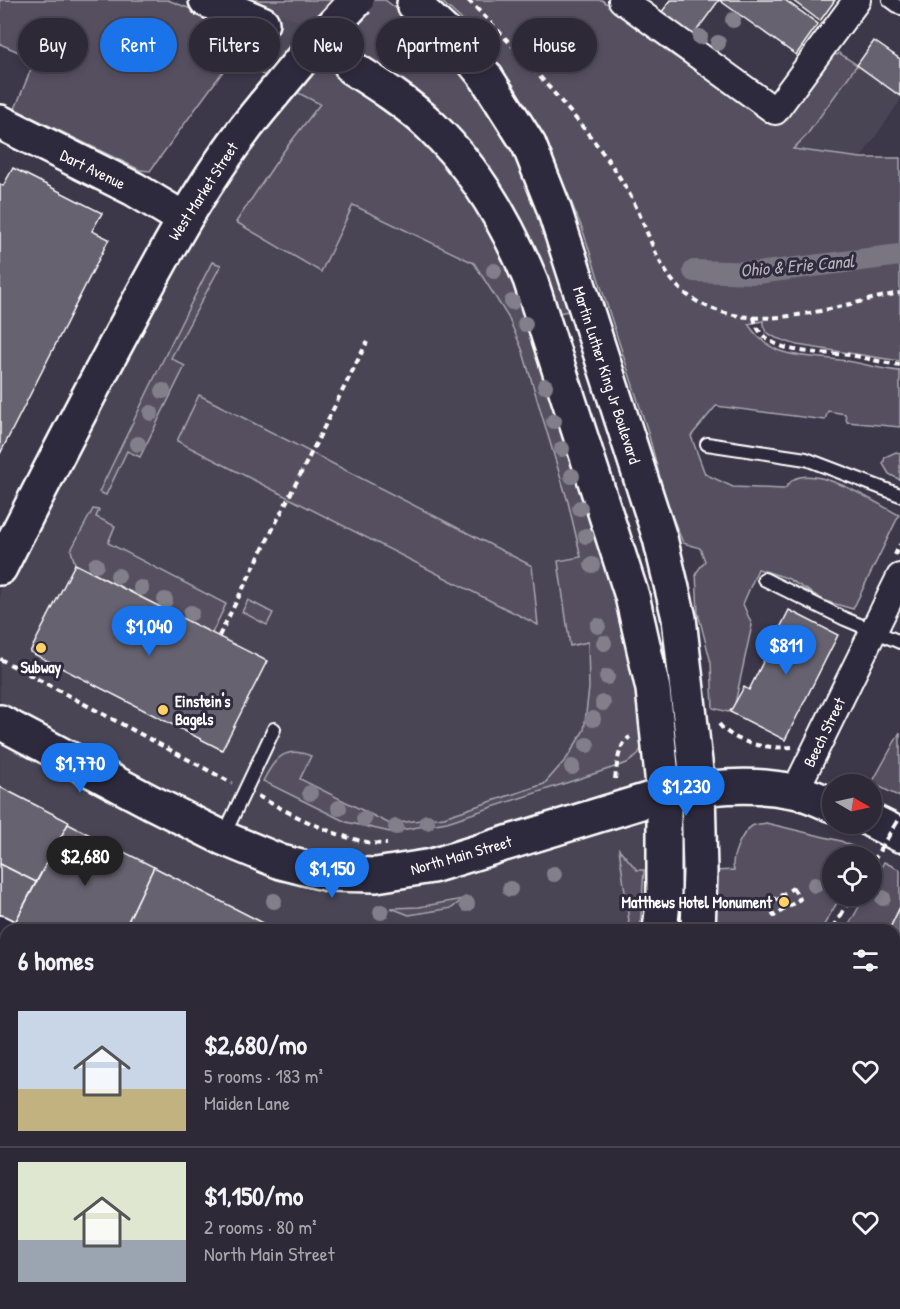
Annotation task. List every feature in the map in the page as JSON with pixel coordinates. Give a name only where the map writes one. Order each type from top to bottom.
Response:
[{"type":"main road","points":[[206,0],[250,18]]},
{"type":"main road","name":"West Market Street","points":[[0,568],[83,406],[184,219],[226,154],[264,105],[308,52],[357,0]]},
{"type":"main road","name":"Martin Luther King Jr Boulevard","points":[[414,4],[464,50],[486,77],[529,145],[553,206],[660,538],[679,618],[698,789],[700,872],[698,924]]},
{"type":"main road","points":[[358,72],[387,90],[430,126],[470,172],[490,200],[516,246],[530,279],[632,596],[653,689],[664,795],[664,894],[661,924]]},
{"type":"main road","name":"Dart Avenue","points":[[0,122],[134,189],[184,219]]},
{"type":"main road","name":"North Main Street","points":[[0,722],[223,838],[281,862],[328,874],[376,875],[432,866],[614,790],[664,795],[698,789],[749,785],[795,791],[822,801]]},
{"type":"main road","points":[[882,826],[900,835]]},
{"type":"street","points":[[622,0],[776,111],[856,0]]},
{"type":"street","name":"Beech Street","points":[[795,791],[900,577]]},
{"type":"lane","points":[[889,0],[900,8]]},
{"type":"lane","points":[[707,444],[806,459],[900,495]]},
{"type":"lane","points":[[764,579],[845,619],[900,642]]},
{"type":"lane","points":[[223,838],[274,729]]},
{"type":"path","points":[[468,0],[535,71],[603,152],[639,212],[658,261],[670,278],[686,293],[704,305],[735,314],[778,317],[900,294]]},
{"type":"path","points":[[754,316],[755,324],[764,337],[777,344],[801,352],[848,355],[900,365]]},
{"type":"path","points":[[219,636],[367,342]]},
{"type":"path","points":[[0,659],[277,807],[341,835],[376,844],[396,844]]},
{"type":"path","points":[[718,723],[732,736],[741,740],[765,746],[794,747]]},
{"type":"path","points":[[614,790],[619,755],[626,739],[633,735]]},
{"type":"path","points":[[793,888],[800,899],[774,916],[767,904],[777,898],[793,888]]},
{"type":"path","points":[[777,898],[785,909]]},
{"type":"shaded area","points":[[0,0],[168,0],[214,18],[189,18],[189,72],[222,72],[150,171],[140,170],[15,109],[30,72],[88,72],[88,18],[18,18],[18,52],[0,44]]},
{"type":"shaded area","points":[[235,0],[385,0],[409,18],[376,18],[376,64],[364,54],[364,18],[292,18],[292,23]]},
{"type":"shaded area","points":[[440,0],[602,0],[672,55],[770,119],[833,53],[837,55],[839,53],[857,65],[806,136],[793,149],[861,158],[900,158],[900,361],[797,345],[766,332],[763,321],[748,324],[767,344],[788,354],[848,361],[900,371],[900,427],[847,422],[845,414],[828,411],[825,420],[716,406],[691,436],[705,474],[733,487],[784,489],[794,479],[805,476],[818,477],[863,495],[899,515],[853,609],[825,601],[787,578],[758,569],[743,604],[752,625],[734,708],[728,712],[713,708],[711,663],[698,613],[696,573],[705,561],[700,548],[683,543],[666,501],[648,432],[582,228],[548,147],[513,84],[500,71],[500,18],[460,18]]},
{"type":"shaded area","points":[[280,46],[292,52],[292,72],[333,72],[350,80],[400,116],[456,175],[514,270],[564,422],[633,658],[643,745],[637,756],[627,763],[447,822],[390,832],[346,822],[263,781],[271,766],[281,756],[294,752],[311,756],[300,779],[390,824],[444,817],[544,784],[567,758],[584,730],[589,688],[588,642],[570,646],[558,561],[581,557],[568,502],[522,349],[508,317],[474,263],[353,205],[321,272],[236,222],[283,152],[320,104],[257,72],[280,72]]},
{"type":"shaded area","points":[[857,65],[900,96],[900,101],[861,158],[792,149],[806,136]]},
{"type":"shaded area","points":[[298,72],[357,72],[430,125],[632,596],[659,924],[0,924],[0,568],[83,406]]},
{"type":"shaded area","points":[[386,72],[465,72],[474,82],[510,140],[542,212],[569,311],[553,314],[411,92]]},
{"type":"shaded area","points":[[212,262],[221,265],[171,358],[185,366],[140,457],[127,451],[106,495],[99,492],[180,325]]},
{"type":"shaded area","points":[[199,395],[532,566],[538,625],[177,441]]},
{"type":"shaded area","points":[[896,452],[900,453],[900,480],[889,474],[883,464],[885,457]]},
{"type":"shaded area","points":[[93,509],[99,510],[96,517],[115,526],[108,543],[226,604],[212,633],[75,564],[71,550]]},
{"type":"shaded area","points":[[248,600],[273,613],[267,625],[242,612]]},
{"type":"shaded area","points":[[900,732],[900,797],[882,788],[882,774],[877,774]]},
{"type":"shaded area","points":[[766,823],[841,841],[851,846],[822,846],[822,906],[835,906],[825,924],[712,924],[714,871],[734,870],[735,853],[740,840],[752,826]]},
{"type":"shaded area","points":[[619,849],[637,870],[644,870],[640,924],[628,924]]},
{"type":"shaded area","points":[[884,862],[900,870],[900,907],[892,924],[849,924],[859,906],[882,906],[882,866]]},
{"type":"shaded area","points":[[463,899],[452,908],[409,915],[391,908],[419,907]]},
{"type":"building","points":[[671,0],[719,0],[692,37],[661,13]]},
{"type":"building","points":[[719,0],[785,0],[818,24],[796,55]]},
{"type":"building","points":[[792,0],[835,0],[820,21]]},
{"type":"building","points":[[874,41],[900,59],[900,96],[857,65]]},
{"type":"building","points":[[13,168],[102,213],[92,231],[109,239],[0,454],[0,184],[3,186]]},
{"type":"building","points":[[75,564],[267,661],[222,750],[30,652]]},
{"type":"building","points":[[789,610],[838,635],[785,740],[730,712],[744,687],[749,690]]},
{"type":"building","points":[[0,787],[69,822],[36,882],[0,864]]},
{"type":"building","points":[[68,824],[154,867],[127,924],[14,924]]},
{"type":"building","points":[[0,864],[36,882],[14,924],[0,919]]},
{"type":"building","points":[[154,867],[265,924],[127,924]]},
{"type":"building","points":[[900,907],[900,924],[892,924]]},
{"type":"waterway","name":"Ohio & Erie Canal","points":[[694,271],[757,273],[900,255]]},
{"type":"tunnel","points":[[280,31],[292,36]]},
{"type":"railway","points":[[882,847],[900,817]]},
{"type":"railway","points":[[836,924],[846,906]]},
{"type":"place","name":"Subway","points":[[41,648]]},
{"type":"place","name":"Einstein's Bagels","points":[[163,710]]},
{"type":"place","name":"Matthews Hotel Monument","points":[[784,902]]}]
